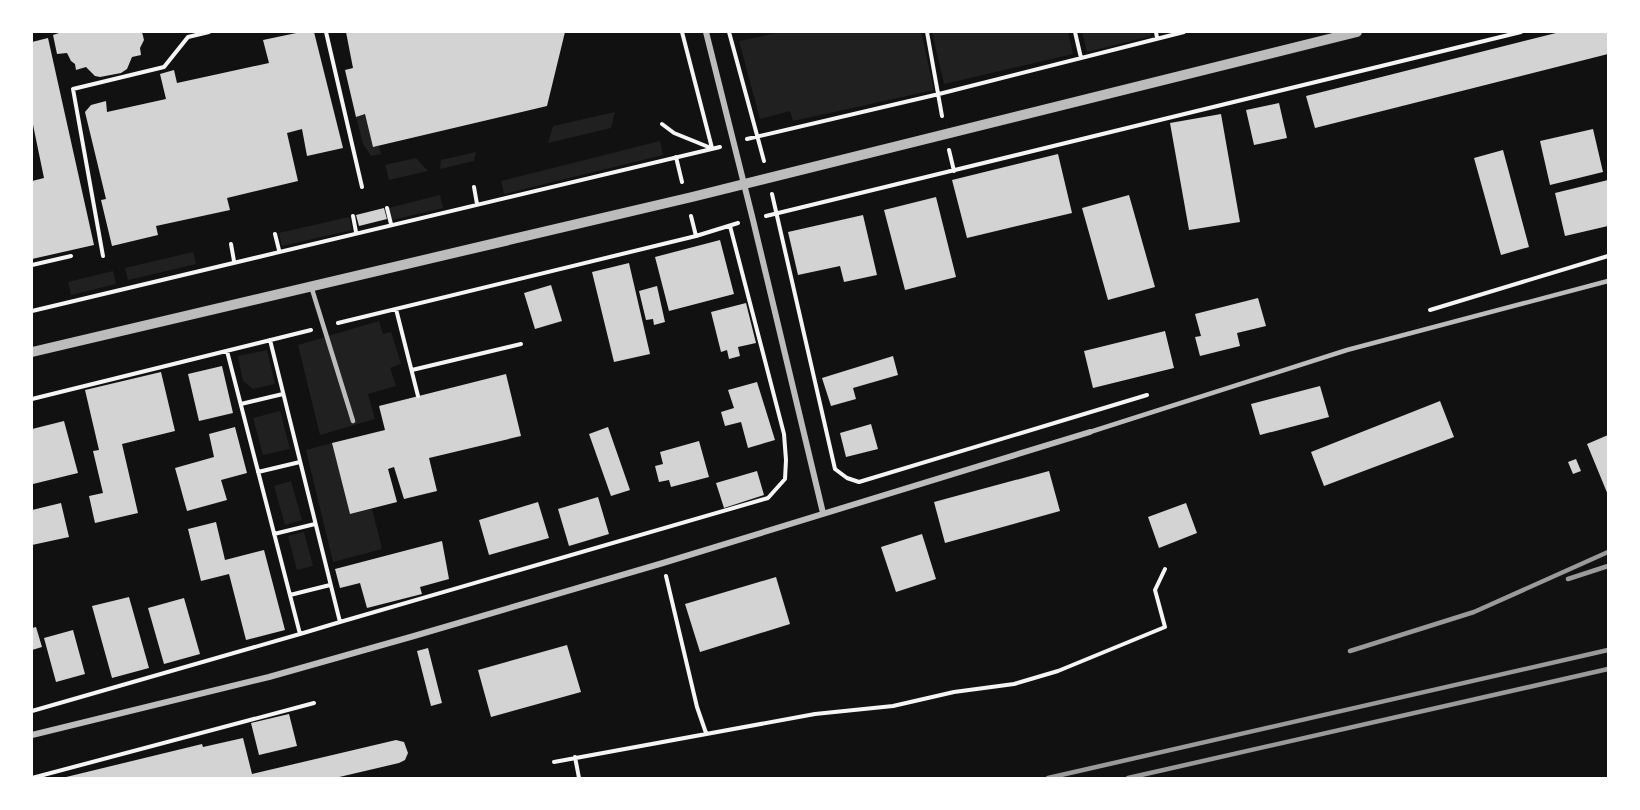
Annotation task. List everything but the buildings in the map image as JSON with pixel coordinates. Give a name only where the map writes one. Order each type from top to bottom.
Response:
[{"type":"street","points":[[706,32],[823,513]]},
{"type":"street","points":[[32,352],[768,178],[1358,32]]},
{"type":"street","points":[[32,735],[280,674],[663,563],[1090,432]]},
{"type":"lane","points":[[1090,432],[1347,350],[1608,281]]},
{"type":"lane","points":[[311,286],[353,422]]},
{"type":"path","points":[[103,256],[73,89],[112,77],[164,67],[188,37],[209,32]]},
{"type":"path","points":[[326,32],[362,187]]},
{"type":"path","points":[[682,32],[712,148]]},
{"type":"path","points":[[729,32],[777,213],[835,469],[847,478],[860,482],[1150,394]]},
{"type":"path","points":[[927,32],[954,171]]},
{"type":"path","points":[[1075,32],[1081,57]]},
{"type":"path","points":[[1156,32],[1157,38]]},
{"type":"path","points":[[32,310],[939,94],[1184,32]]},
{"type":"path","points":[[32,399],[777,213],[1521,32]]},
{"type":"path","points":[[662,124],[674,133],[712,148]]},
{"type":"path","points":[[474,187],[477,204]]},
{"type":"path","points":[[387,208],[390,224]]},
{"type":"path","points":[[353,216],[356,232]]},
{"type":"path","points":[[32,711],[768,498],[785,479],[784,434],[730,226]]},
{"type":"path","points":[[275,234],[279,250]]},
{"type":"path","points":[[231,244],[234,261]]},
{"type":"path","points":[[32,265],[71,256]]},
{"type":"path","points":[[1425,311],[1608,256]]},
{"type":"path","points":[[396,309],[418,396]]},
{"type":"path","points":[[270,340],[340,622]]},
{"type":"path","points":[[412,370],[521,344]]},
{"type":"path","points":[[227,351],[300,634]]},
{"type":"path","points":[[241,404],[283,394]]},
{"type":"path","points":[[258,472],[300,462]]},
{"type":"path","points":[[274,534],[315,524]]},
{"type":"path","points":[[663,563],[697,708],[706,733]]},
{"type":"path","points":[[554,762],[815,714],[893,706],[954,692],[1014,684],[1058,671],[1165,627],[1155,590],[1165,569]]},
{"type":"path","points":[[290,595],[330,585]]},
{"type":"path","points":[[32,778],[314,703]]},
{"type":"path","points":[[575,757],[579,778]]},
{"type":"shaded area","points":[[781,32],[921,32],[934,90],[793,121],[790,111],[760,119],[739,41]]},
{"type":"shaded area","points":[[932,32],[1068,32],[1073,54],[944,84]]},
{"type":"shaded area","points":[[1082,32],[1150,32],[1151,36],[1087,52]]},
{"type":"shaded area","points":[[615,112],[611,128],[548,143],[553,126]]},
{"type":"shaded area","points":[[365,114],[373,147],[379,146],[381,154],[371,156],[363,144],[356,117]]},
{"type":"shaded area","points":[[660,141],[663,155],[504,194],[501,181]]},
{"type":"shaded area","points":[[476,152],[474,161],[440,169],[441,160]]},
{"type":"shaded area","points":[[416,158],[428,171],[389,180],[385,165]]},
{"type":"shaded area","points":[[440,195],[443,208],[392,220],[389,208]]},
{"type":"shaded area","points":[[349,217],[352,230],[282,246],[279,233]]},
{"type":"shaded area","points":[[193,252],[196,264],[128,280],[125,268]]},
{"type":"shaded area","points":[[113,271],[116,284],[71,295],[68,282]]},
{"type":"shaded area","points":[[379,321],[383,334],[391,332],[401,364],[390,368],[396,386],[368,394],[375,419],[320,435],[298,345]]},
{"type":"shaded area","points":[[267,350],[275,384],[253,389],[243,381],[238,356]]},
{"type":"shaded area","points":[[280,411],[290,449],[263,455],[253,418]]},
{"type":"shaded area","points":[[332,443],[350,514],[372,509],[382,549],[333,562],[306,450]]},
{"type":"shaded area","points":[[291,481],[302,520],[285,525],[274,486]]},
{"type":"shaded area","points":[[304,532],[313,566],[297,570],[288,536]]},
{"type":"railway","points":[[1350,651],[1474,612],[1608,552]]},
{"type":"railway","points":[[1568,579],[1608,566]]},
{"type":"railway","points":[[1048,778],[1608,650]]},
{"type":"railway","points":[[1128,778],[1608,669]]}]
